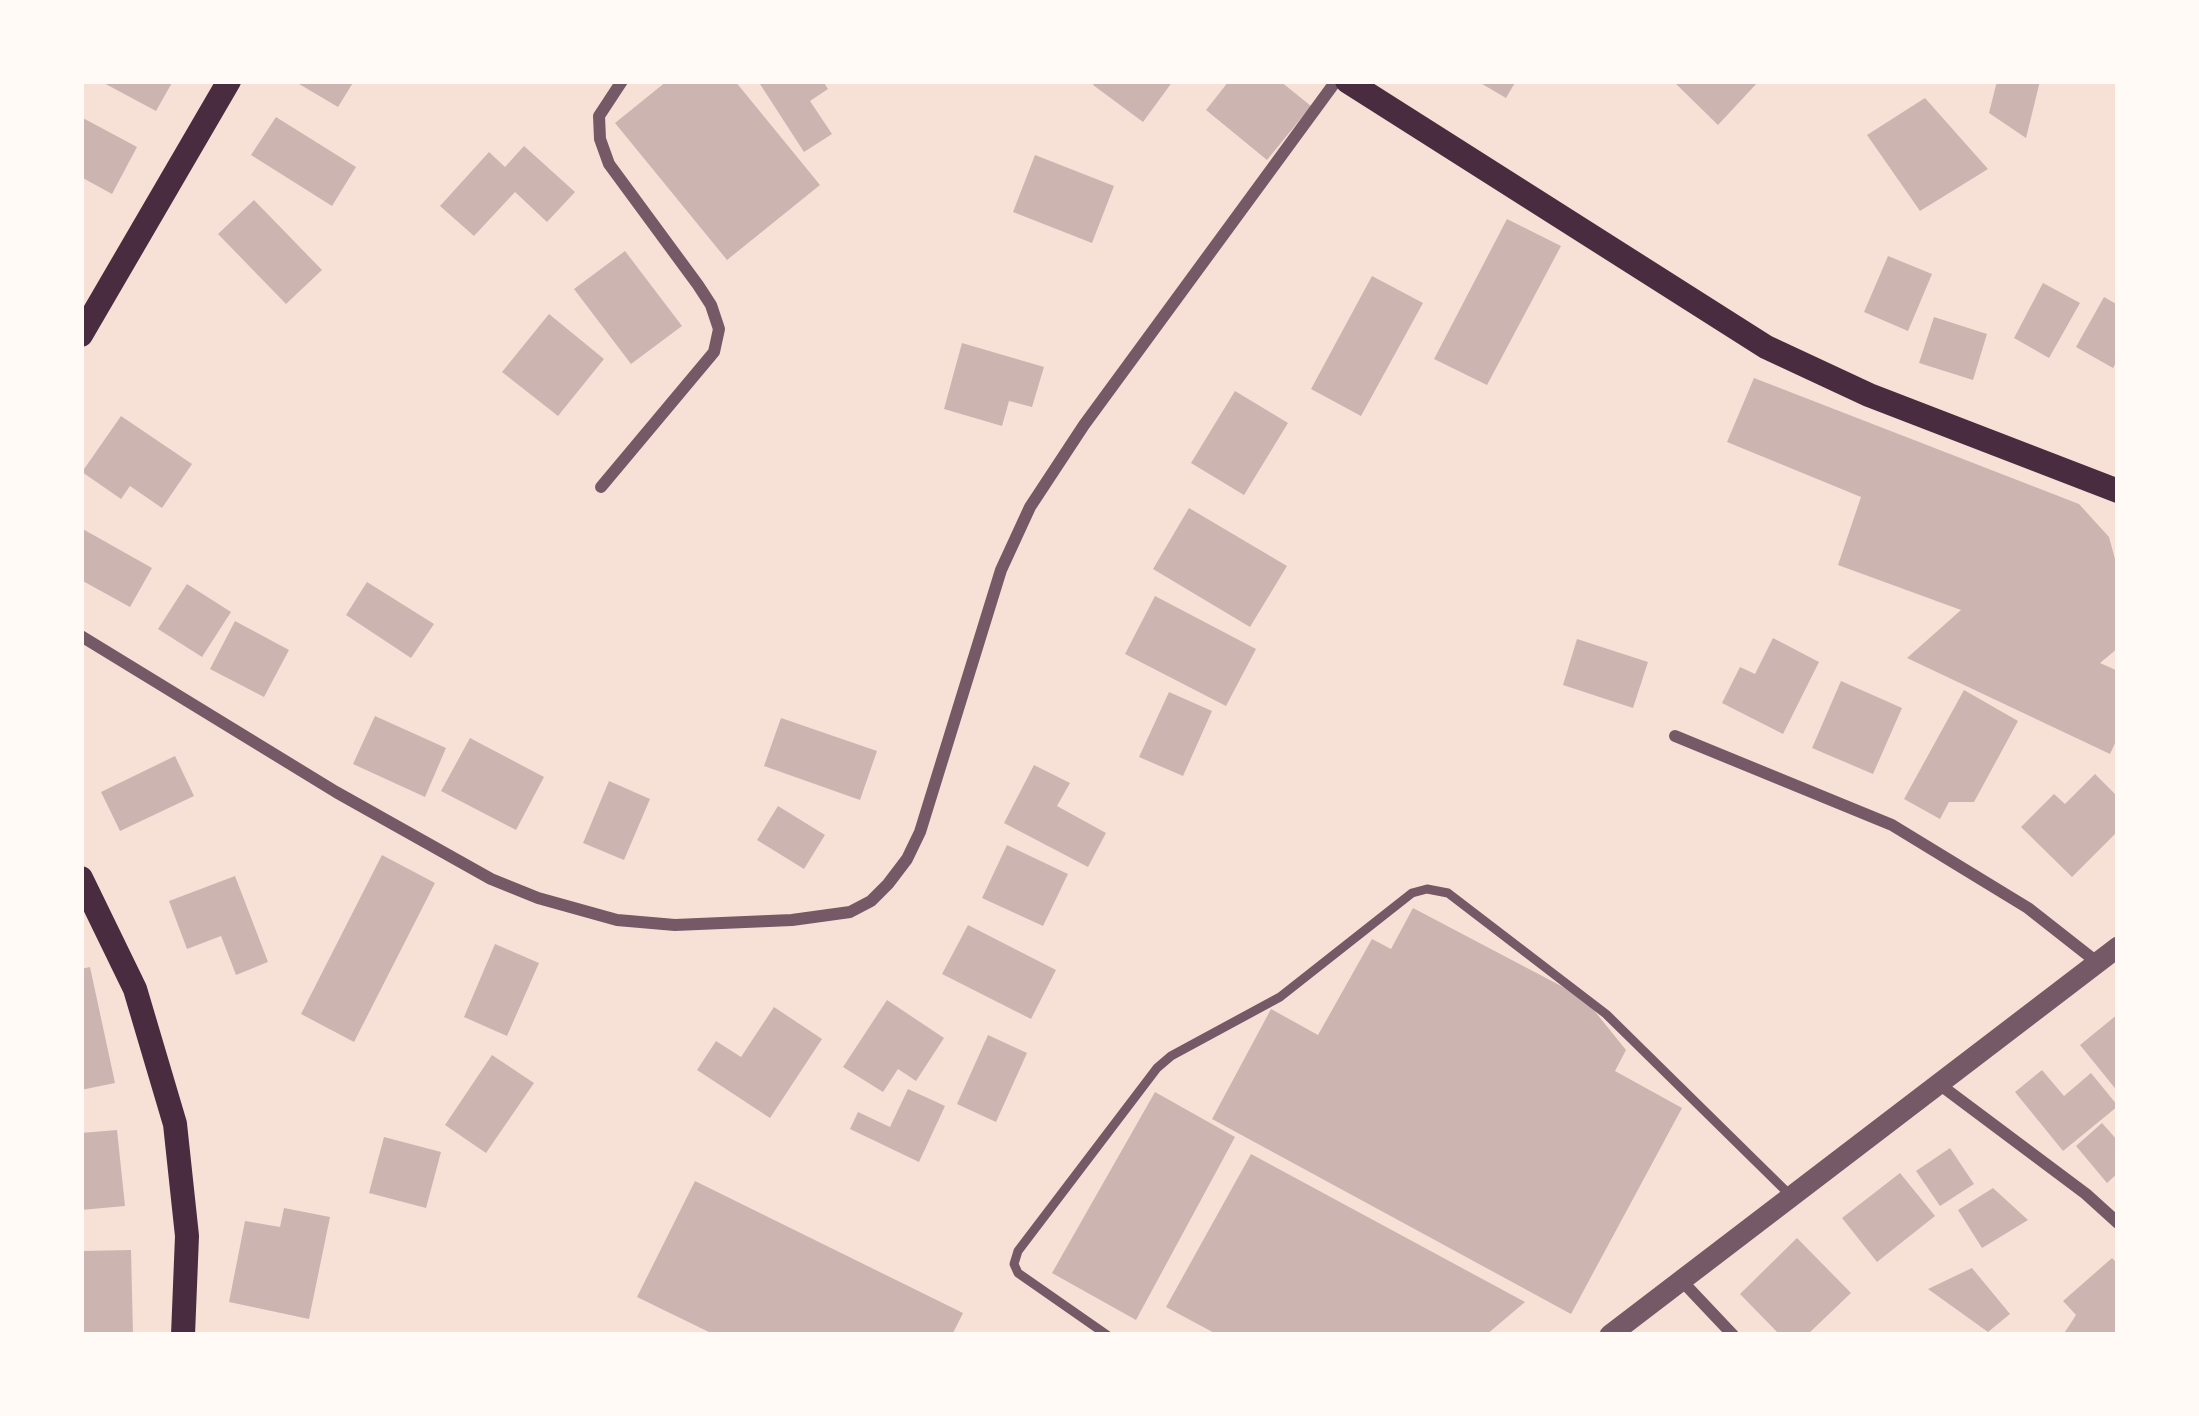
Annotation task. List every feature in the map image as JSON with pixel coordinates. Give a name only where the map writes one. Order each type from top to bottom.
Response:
[{"type":"main road","points":[[81,334],[229,81]]},
{"type":"main road","points":[[1347,81],[1766,347],[1869,394],[2118,490]]},
{"type":"main road","points":[[81,878],[135,989],[175,1124],[187,1236],[183,1335]]},
{"type":"street","points":[[601,487],[714,352],[719,329],[711,305],[604,152],[599,116],[622,81]]},
{"type":"street","points":[[81,636],[353,802],[491,879],[538,898],[616,920],[675,925],[792,920],[850,912],[871,901],[888,884],[920,832],[1001,571],[1030,507],[1098,406],[1336,81]]},
{"type":"street","points":[[1675,736],[1892,825],[2028,908],[2098,963]]},
{"type":"street","points":[[1610,1335],[2118,947]]},
{"type":"street","points":[[1939,1084],[2118,1223]]},
{"type":"street","points":[[1682,1280],[1733,1335]]},
{"type":"lane","points":[[1108,1335],[1018,1273],[1014,1264],[1018,1251],[1171,1055],[1280,997],[1412,893],[1427,889],[1448,893],[1606,1014],[1791,1196]]},
{"type":"building","points":[[100,81],[173,81],[156,111]]},
{"type":"building","points":[[294,81],[354,81],[338,107]]},
{"type":"building","points":[[667,81],[735,81],[820,185],[727,260],[615,123]]},
{"type":"building","points":[[758,81],[823,81],[828,89],[810,101],[832,134],[804,152]]},
{"type":"building","points":[[1096,81],[1173,81],[1143,122],[1093,85]]},
{"type":"building","points":[[1229,81],[1280,81],[1311,106],[1267,160],[1206,110]]},
{"type":"building","points":[[1477,81],[1516,81],[1506,98]]},
{"type":"building","points":[[1673,81],[1759,81],[1718,125]]},
{"type":"building","points":[[1997,81],[2040,81],[2026,138],[1989,113]]},
{"type":"building","points":[[1925,98],[1988,169],[1920,211],[1867,135]]},
{"type":"building","points":[[81,117],[137,147],[112,194],[81,177]]},
{"type":"building","points":[[276,117],[356,167],[332,206],[251,155]]},
{"type":"building","points":[[524,146],[575,192],[547,222],[515,192],[474,236],[440,206],[489,152],[505,167]]},
{"type":"building","points":[[1035,155],[1114,186],[1092,243],[1013,212]]},
{"type":"building","points":[[254,200],[322,270],[286,304],[218,234]]},
{"type":"building","points":[[1507,219],[1561,246],[1487,385],[1434,359]]},
{"type":"building","points":[[625,251],[682,326],[631,364],[574,289]]},
{"type":"building","points":[[1888,256],[1932,274],[1908,331],[1864,312]]},
{"type":"building","points":[[1372,276],[1423,303],[1361,416],[1311,389]]},
{"type":"building","points":[[2043,283],[2080,303],[2049,358],[2014,338]]},
{"type":"building","points":[[2104,297],[2118,305],[2118,360],[2113,368],[2076,347]]},
{"type":"building","points":[[549,314],[604,359],[558,416],[502,372]]},
{"type":"building","points":[[1934,317],[1987,334],[1973,380],[1919,363]]},
{"type":"building","points":[[962,343],[1044,367],[1032,407],[1009,401],[1002,426],[944,409]]},
{"type":"building","points":[[1754,378],[2079,504],[2109,537],[2118,570],[2118,648],[2100,663],[2118,671],[2118,737],[2110,754],[1907,658],[1961,610],[1838,565],[1861,497],[1727,442]]},
{"type":"building","points":[[1235,391],[1288,423],[1244,495],[1191,463]]},
{"type":"building","points":[[121,416],[192,464],[162,508],[130,486],[121,499],[82,472]]},
{"type":"building","points":[[1189,508],[1287,566],[1250,627],[1153,569]]},
{"type":"building","points":[[81,528],[152,568],[130,607],[81,580]]},
{"type":"building","points":[[367,582],[434,624],[411,658],[346,615]]},
{"type":"building","points":[[187,584],[231,612],[202,657],[158,629]]},
{"type":"building","points":[[1155,596],[1256,649],[1226,706],[1125,654]]},
{"type":"building","points":[[235,621],[289,650],[264,697],[210,669]]},
{"type":"building","points":[[1773,638],[1819,662],[1783,734],[1722,703],[1740,667],[1755,674]]},
{"type":"building","points":[[1577,639],[1648,662],[1633,708],[1563,685]]},
{"type":"building","points":[[1841,681],[1902,708],[1873,774],[1812,748]]},
{"type":"building","points":[[1964,690],[2018,721],[1974,802],[1949,802],[1940,819],[1904,799]]},
{"type":"building","points":[[1169,692],[1212,711],[1183,776],[1139,757]]},
{"type":"building","points":[[375,716],[446,748],[425,797],[353,764]]},
{"type":"building","points":[[781,718],[877,751],[860,800],[764,766]]},
{"type":"building","points":[[470,738],[544,777],[516,830],[441,791]]},
{"type":"building","points":[[175,756],[194,796],[120,831],[101,792]]},
{"type":"building","points":[[1034,765],[1070,783],[1057,806],[1106,833],[1088,867],[1004,823]]},
{"type":"building","points":[[2095,774],[2118,797],[2118,831],[2072,877],[2021,827],[2054,794],[2065,804]]},
{"type":"building","points":[[609,781],[650,799],[624,860],[583,843]]},
{"type":"building","points":[[778,806],[825,835],[804,869],[757,840]]},
{"type":"building","points":[[1007,845],[1068,874],[1043,926],[982,898]]},
{"type":"building","points":[[382,855],[435,883],[354,1042],[301,1014]]},
{"type":"building","points":[[235,876],[268,962],[236,975],[221,936],[187,949],[169,901]]},
{"type":"building","points":[[1413,908],[1584,998],[1626,1050],[1615,1071],[1682,1108],[1571,1314],[1212,1119],[1271,1009],[1318,1035],[1372,939],[1391,949]]},
{"type":"building","points":[[968,925],[1056,970],[1031,1019],[942,974]]},
{"type":"building","points":[[495,944],[539,963],[507,1036],[464,1017]]},
{"type":"building","points":[[90,967],[115,1083],[81,1090],[81,969]]},
{"type":"building","points":[[887,1000],[944,1038],[916,1081],[898,1069],[883,1092],[843,1067]]},
{"type":"building","points":[[774,1007],[822,1039],[770,1118],[697,1070],[716,1041],[741,1057]]},
{"type":"building","points":[[2118,1014],[2118,1092],[2080,1045]]},
{"type":"building","points":[[988,1035],[1027,1053],[996,1122],[957,1104]]},
{"type":"building","points":[[492,1055],[534,1083],[486,1153],[445,1125]]},
{"type":"building","points":[[2042,1070],[2064,1096],[2091,1073],[2118,1106],[2063,1151],[2015,1092]]},
{"type":"building","points":[[908,1089],[945,1106],[919,1162],[850,1129],[858,1112],[890,1127]]},
{"type":"building","points":[[1155,1092],[1235,1137],[1136,1320],[1052,1273]]},
{"type":"building","points":[[2102,1123],[2118,1141],[2118,1173],[2107,1183],[2076,1146]]},
{"type":"building","points":[[117,1130],[125,1206],[81,1210],[81,1133]]},
{"type":"building","points":[[384,1137],[441,1152],[426,1208],[369,1193]]},
{"type":"building","points":[[1950,1148],[1974,1184],[1940,1206],[1916,1171]]},
{"type":"building","points":[[1251,1154],[1525,1302],[1486,1335],[1218,1335],[1166,1307]]},
{"type":"building","points":[[1900,1173],[1935,1216],[1877,1262],[1842,1218]]},
{"type":"building","points":[[695,1181],[963,1313],[952,1335],[715,1335],[637,1297]]},
{"type":"building","points":[[1993,1188],[2028,1220],[1982,1248],[1958,1210]]},
{"type":"building","points":[[284,1208],[330,1217],[309,1319],[229,1302],[245,1221],[280,1227]]},
{"type":"building","points":[[1797,1238],[1851,1293],[1807,1335],[1780,1335],[1740,1294]]},
{"type":"building","points":[[131,1250],[133,1335],[81,1335],[81,1251]]},
{"type":"building","points":[[2112,1258],[2118,1264],[2118,1332],[2063,1335],[2076,1315],[2063,1301]]},
{"type":"building","points":[[1972,1268],[2010,1314],[1988,1332],[1928,1289]]}]
